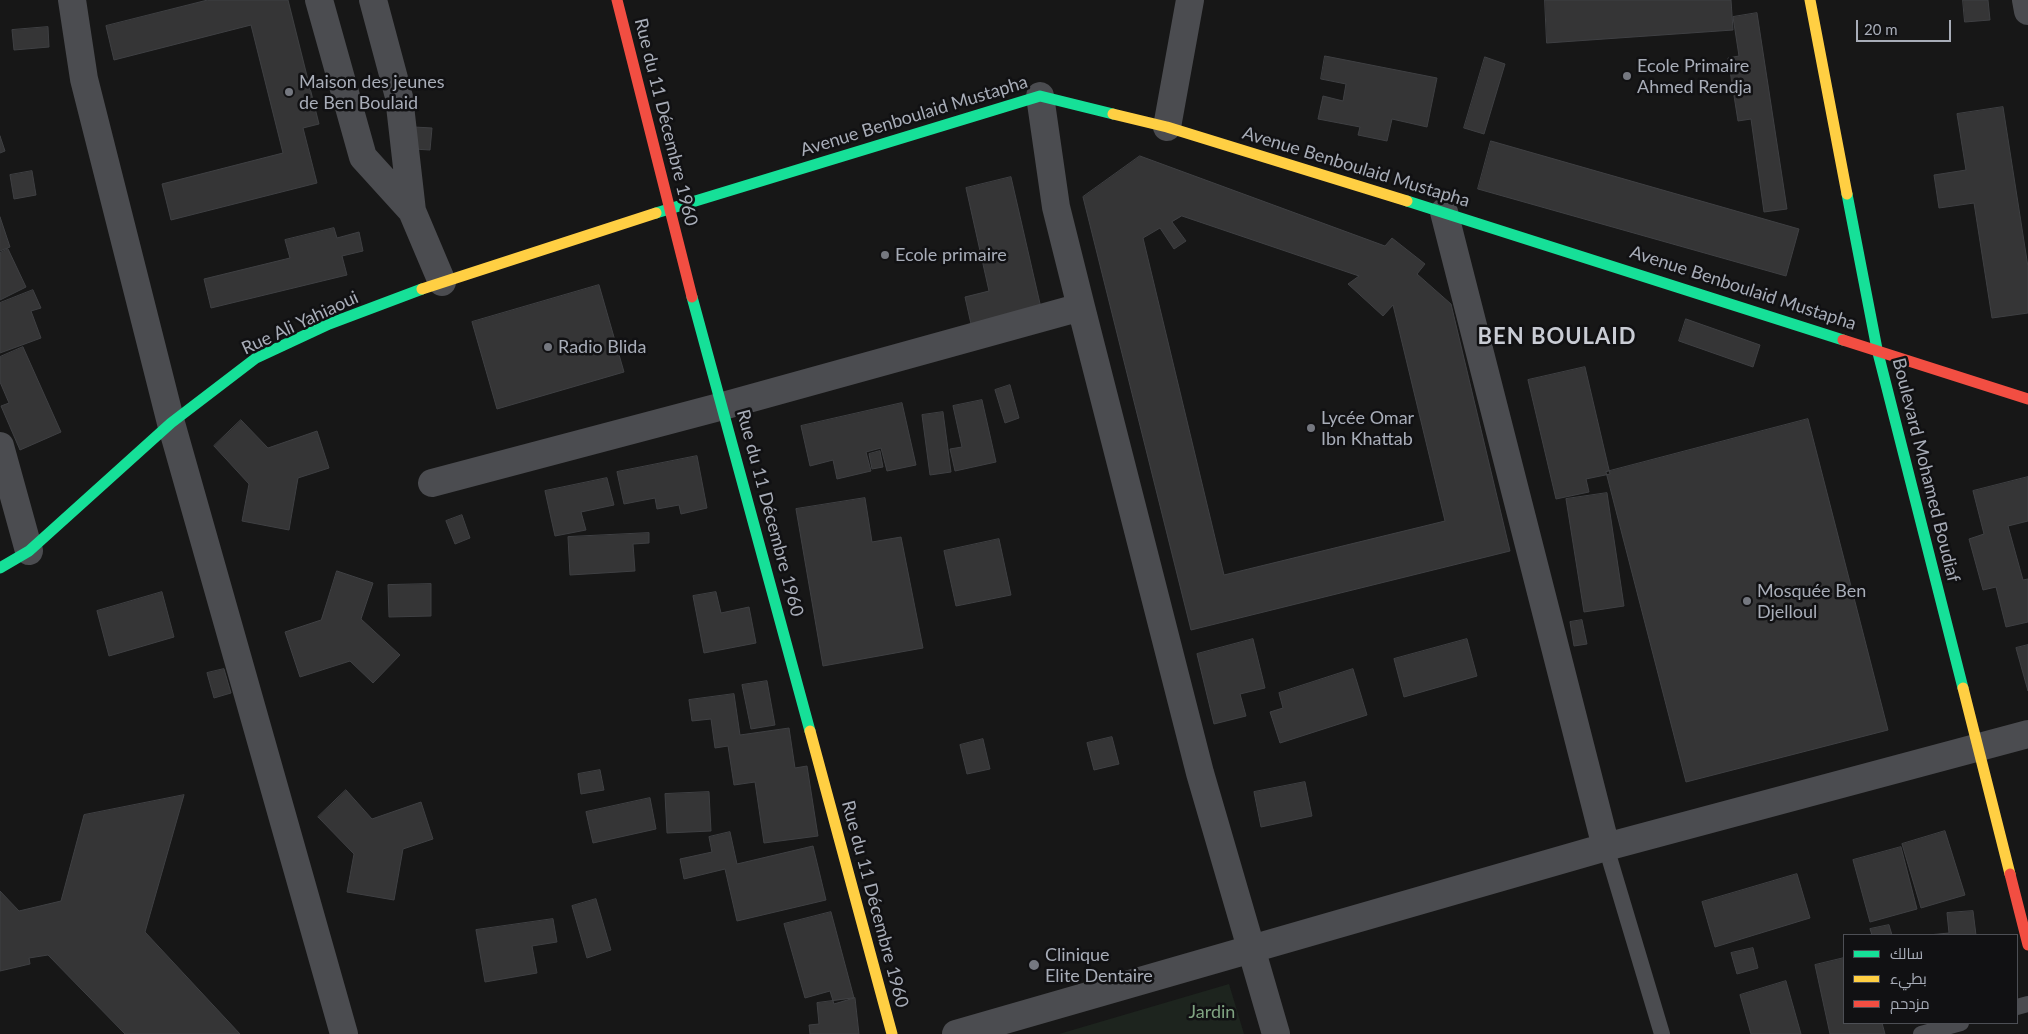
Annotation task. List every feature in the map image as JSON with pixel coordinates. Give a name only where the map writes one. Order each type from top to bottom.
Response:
[{"type":"main road","name":"Rue du 11 Décembre 1960","points":[[617,0],[687,279],[892,1034]]},
{"type":"main road","name":"Boulevard Mohamed Boudiaf","points":[[1810,0],[1876,349],[2028,945]]},
{"type":"main road","name":"Avenue Benboulaid Mustapha","points":[[670,209],[1040,96],[1167,127],[1444,212],[2028,398]]},
{"type":"main road","name":"Rue Ali Yahiaoui","points":[[0,568],[29,551],[171,423],[256,358],[329,324],[442,282],[670,209]]},
{"type":"street","points":[[72,0],[84,79],[171,423],[344,1034]]},
{"type":"street","points":[[319,0],[363,157],[412,211]]},
{"type":"street","points":[[373,0],[399,97],[412,211],[442,282]]},
{"type":"street","points":[[1167,127],[1190,0]]},
{"type":"street","points":[[2026,0],[2028,11]]},
{"type":"street","points":[[1040,96],[1056,208],[1200,773],[1276,1034]]},
{"type":"street","points":[[1444,212],[1606,847]]},
{"type":"street","points":[[432,483],[723,406],[1081,307]]},
{"type":"street","points":[[0,446],[6,490],[29,551]]},
{"type":"street","points":[[956,1034],[1606,847],[2028,734]]},
{"type":"lane","points":[[1606,847],[1662,1034]]},
{"type":"lane","points":[[1921,1034],[1957,1024]]},
{"type":"green space","name":"Jardin","points":[[1229,984],[1244,1034],[1059,1034]]},
{"type":"building","name":"Maison des jeunes de Ben Boulaid","points":[[208,0],[288,0],[319,124],[303,128],[317,183],[171,220],[162,184],[283,153],[251,25],[114,60],[106,26]]},
{"type":"building","points":[[1545,0],[1731,0],[1733,30],[1547,43]]},
{"type":"building","points":[[1963,0],[1988,0],[1990,20],[1965,22]]},
{"type":"building","points":[[1757,13],[1787,209],[1764,212],[1751,119],[1738,121],[1728,58],[1739,56],[1733,17]]},
{"type":"building","points":[[48,27],[49,47],[14,50],[12,30]]},
{"type":"building","points":[[1325,56],[1437,78],[1427,127],[1392,119],[1387,141],[1358,135],[1360,127],[1318,119],[1323,96],[1343,101],[1346,84],[1321,79]]},
{"type":"building","points":[[1485,57],[1505,64],[1484,134],[1464,128]]},
{"type":"building","points":[[2003,107],[2028,267],[2028,313],[1992,318],[1974,203],[1939,208],[1934,175],[1966,170],[1957,114]]},
{"type":"building","points":[[414,127],[432,128],[430,150],[413,149]]},
{"type":"building","points":[[0,136],[5,151],[0,153]]},
{"type":"building","points":[[1491,141],[1799,229],[1786,276],[1478,189]]},
{"type":"building","points":[[1140,156],[1385,246],[1392,238],[1425,264],[1417,274],[1451,304],[1510,551],[1191,630],[1083,197]],"holes":[[[1182,216],[1359,276],[1348,284],[1383,316],[1393,305],[1445,521],[1224,575],[1143,238],[1160,228],[1174,249],[1186,241],[1172,222]]]},
{"type":"building","points":[[32,171],[36,195],[14,199],[10,175]]},
{"type":"building","points":[[1011,177],[1041,308],[971,324],[965,297],[989,291],[966,188]]},
{"type":"building","points":[[0,217],[10,247],[0,251]]},
{"type":"building","points":[[334,228],[337,238],[359,232],[363,251],[342,256],[347,275],[211,308],[204,279],[290,258],[285,240]]},
{"type":"building","points":[[8,249],[26,287],[0,300],[0,253]]},
{"type":"building","name":"Radio Blida","points":[[599,285],[624,372],[497,409],[472,322]]},
{"type":"building","points":[[33,290],[41,308],[31,311],[41,338],[0,353],[0,303]]},
{"type":"building","points":[[1686,319],[1760,345],[1753,367],[1679,341]]},
{"type":"building","points":[[23,347],[61,432],[20,450],[1,406],[9,403],[0,382],[0,357]]},
{"type":"building","points":[[1585,367],[1610,474],[1586,479],[1589,492],[1556,499],[1528,380]]},
{"type":"building","points":[[1010,385],[1019,418],[1005,423],[995,390]]},
{"type":"building","points":[[982,400],[996,462],[955,471],[950,449],[962,447],[953,406]]},
{"type":"building","points":[[902,403],[916,465],[887,471],[881,448],[866,452],[871,471],[837,479],[833,460],[810,466],[801,426]]},
{"type":"building","points":[[943,412],[951,472],[930,475],[922,415]]},
{"type":"building","name":"Mosquée Ben Djelloul","points":[[1808,419],[1888,730],[1686,782],[1606,472]]},
{"type":"building","points":[[241,420],[268,448],[317,431],[329,468],[298,478],[289,530],[242,521],[249,484],[214,446]]},
{"type":"building","points":[[880,451],[883,467],[872,469],[869,454]]},
{"type":"building","points":[[697,456],[707,508],[681,514],[679,505],[657,509],[655,498],[624,504],[617,472]]},
{"type":"building","points":[[2028,477],[2028,521],[2008,526],[2023,580],[2028,579],[2028,622],[2006,627],[1996,587],[1983,590],[1969,539],[1984,534],[1973,491]]},
{"type":"building","points":[[607,478],[614,505],[581,512],[586,530],[555,536],[545,491]]},
{"type":"building","points":[[1607,493],[1624,606],[1584,612],[1566,499]]},
{"type":"building","points":[[865,498],[872,542],[901,537],[923,648],[823,666],[796,509]]},
{"type":"building","points":[[462,515],[470,538],[455,544],[446,521]]},
{"type":"building","points":[[649,533],[649,543],[633,544],[635,571],[570,575],[568,537]]},
{"type":"building","points":[[999,539],[1011,595],[956,606],[944,551]]},
{"type":"building","points":[[337,571],[373,583],[361,619],[400,655],[373,683],[350,661],[300,677],[285,632],[321,620]]},
{"type":"building","points":[[431,584],[431,616],[389,617],[388,585]]},
{"type":"building","points":[[162,592],[174,637],[109,656],[97,611]]},
{"type":"building","points":[[716,592],[721,613],[749,607],[756,643],[704,653],[693,596]]},
{"type":"building","points":[[1582,620],[1587,644],[1574,646],[1570,622]]},
{"type":"building","points":[[1253,639],[1265,688],[1240,694],[1246,716],[1214,724],[1197,654]]},
{"type":"building","points":[[1467,639],[1477,676],[1404,697],[1394,659]]},
{"type":"building","points":[[2028,645],[2028,691],[2016,648]]},
{"type":"building","points":[[224,669],[231,693],[214,698],[207,673]]},
{"type":"building","points":[[1353,669],[1367,715],[1280,743],[1270,712],[1283,708],[1279,693]]},
{"type":"building","points":[[767,681],[775,725],[751,729],[742,685]]},
{"type":"building","points":[[734,694],[740,735],[789,728],[795,768],[807,766],[818,836],[764,843],[755,782],[734,785],[728,746],[715,748],[711,719],[692,721],[689,700]]},
{"type":"building","points":[[1112,737],[1119,764],[1094,770],[1087,743]]},
{"type":"building","points":[[983,739],[990,769],[967,774],[960,745]]},
{"type":"building","points":[[600,770],[604,790],[581,794],[578,774]]},
{"type":"building","points":[[1305,782],[1312,816],[1261,827],[1254,792]]},
{"type":"building","points":[[346,790],[372,819],[421,802],[433,839],[403,849],[394,900],[347,892],[354,854],[318,817]]},
{"type":"building","points":[[709,792],[711,831],[667,833],[665,794]]},
{"type":"building","points":[[184,795],[145,932],[240,1034],[125,1034],[48,955],[29,958],[30,964],[0,971],[0,891],[19,911],[61,901],[84,815]]},
{"type":"building","points":[[650,798],[656,829],[593,843],[586,812]]},
{"type":"building","points":[[1945,831],[1965,895],[1921,908],[1902,844]]},
{"type":"building","points":[[730,832],[737,864],[813,846],[826,900],[737,921],[725,869],[684,879],[680,859],[712,852],[709,837]]},
{"type":"building","points":[[1901,847],[1917,909],[1870,922],[1853,860]]},
{"type":"building","points":[[1797,874],[1810,918],[1715,947],[1702,902]]},
{"type":"building","points":[[596,899],[611,950],[587,958],[572,906]]},
{"type":"building","points":[[1973,911],[1976,934],[1938,934],[1949,933],[1947,913]]},
{"type":"building","points":[[831,912],[854,998],[834,1004],[830,991],[805,998],[784,924]]},
{"type":"building","points":[[553,919],[557,942],[532,946],[537,973],[485,982],[476,930]]},
{"type":"building","points":[[1889,925],[1892,934],[1872,934],[1870,929]]},
{"type":"building","points":[[1753,948],[1758,968],[1737,974],[1731,953]]},
{"type":"building","points":[[1843,958],[1843,1024],[1882,1024],[1885,1034],[1830,1034],[1815,965]]},
{"type":"building","points":[[1786,981],[1801,1034],[1751,1034],[1740,995]]},
{"type":"building","points":[[855,998],[859,1034],[810,1034],[809,1025],[819,1024],[817,1003]]},
{"type":"traffic: fast","points":[[656,213],[1040,96],[1113,114]]},
{"type":"traffic: fast","points":[[1847,194],[1877,349],[1963,688]]},
{"type":"traffic: fast","points":[[1407,201],[1843,340]]},
{"type":"traffic: fast","points":[[0,568],[29,551],[171,423],[256,358],[329,324],[422,289]]},
{"type":"traffic: fast","points":[[692,297],[810,731]]},
{"type":"traffic: slow","points":[[1810,0],[1847,194]]},
{"type":"traffic: slow","points":[[1113,114],[1167,127],[1407,201]]},
{"type":"traffic: slow","points":[[422,289],[656,213]]},
{"type":"traffic: slow","points":[[1963,688],[2010,874]]},
{"type":"traffic: slow","points":[[810,731],[892,1034]]},
{"type":"traffic: jam","points":[[617,0],[692,297]]},
{"type":"traffic: jam","points":[[1843,340],[2028,399]]},
{"type":"traffic: jam","points":[[2010,874],[2028,945]]},
{"type":"place","name":"Ecole Primaire Ahmed Rendja","points":[[1627,76]]},
{"type":"place","name":"Maison des jeunes de Ben Boulaid","points":[[289,92]]},
{"type":"place","name":"Ecole primaire","points":[[885,255]]},
{"type":"place","name":"Radio Blida","points":[[548,347]]},
{"type":"place","name":"Lycée Omar Ibn Khattab","points":[[1311,428]]},
{"type":"place","name":"Mosquée Ben Djelloul","points":[[1747,601]]},
{"type":"place","name":"Clinique Elite Dentaire","points":[[1034,965]]},
{"type":"district","name":"BEN BOULAID","points":[[1557,337]]}]
